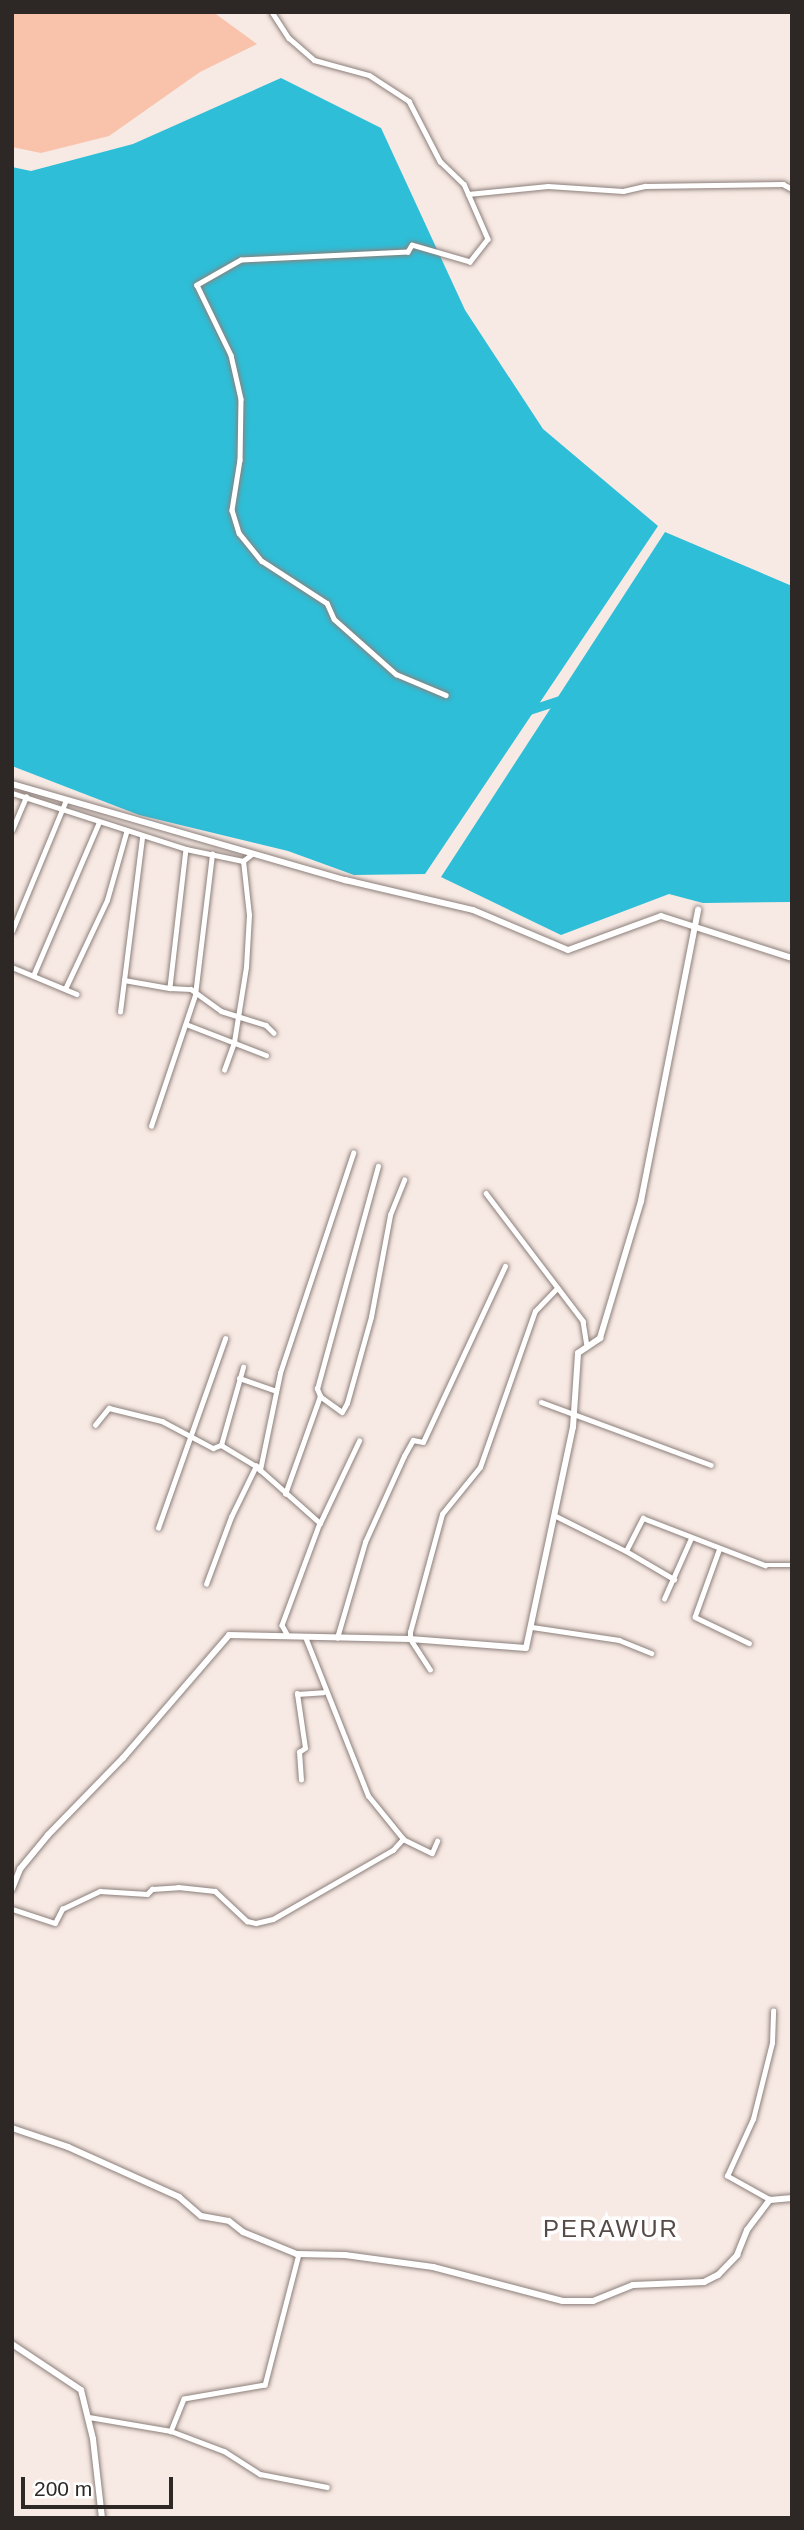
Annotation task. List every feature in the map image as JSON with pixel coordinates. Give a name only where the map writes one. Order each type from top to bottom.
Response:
[{"type":"street","points":[[272,12],[289,38],[314,60],[369,75],[409,101],[440,161],[468,194],[488,239],[485,247],[470,262],[412,245],[408,252],[241,260],[197,285],[231,355],[241,399],[240,460],[232,510],[239,533],[262,561],[327,603],[334,619],[396,674],[446,695]]},
{"type":"street","points":[[468,194],[548,186],[612,191],[783,184],[792,189]]},
{"type":"street","points":[[12,784],[252,854],[473,910],[568,950],[661,916],[792,958]]},
{"type":"street","points":[[12,793],[126,833],[243,861]]},
{"type":"street","points":[[12,830],[26,797]]},
{"type":"street","points":[[12,931],[66,800]]},
{"type":"street","points":[[33,976],[98,824]]},
{"type":"street","points":[[65,989],[107,900],[126,833]]},
{"type":"street","points":[[120,1012],[142,837]]},
{"type":"street","points":[[170,988],[186,849]]},
{"type":"street","points":[[151,1126],[195,995],[212,854]]},
{"type":"street","points":[[243,861],[252,854]]},
{"type":"street","points":[[224,1070],[234,1042],[246,967],[249,915],[243,861]]},
{"type":"street","points":[[12,1889],[15,1875],[48,1835],[123,1758],[229,1635],[287,1634],[526,1648],[556,1516],[574,1412],[578,1353],[600,1338],[641,1201],[698,911]]},
{"type":"street","points":[[12,967],[77,994]]},
{"type":"street","points":[[124,980],[191,989],[195,995],[236,1018],[266,1025],[274,1033]]},
{"type":"street","points":[[186,1024],[266,1055]]},
{"type":"street","points":[[206,1584],[258,1468],[276,1391],[353,1153]]},
{"type":"street","points":[[378,1166],[317,1389],[320,1396],[342,1412],[347,1403],[371,1317],[390,1215],[404,1180]]},
{"type":"street","points":[[486,1193],[583,1321],[587,1347]]},
{"type":"street","points":[[337,1639],[365,1542],[398,1468],[413,1440],[423,1442],[505,1266]]},
{"type":"street","points":[[430,1670],[410,1640],[442,1514],[480,1467],[535,1311],[557,1287]]},
{"type":"street","points":[[158,1528],[225,1339]]},
{"type":"street","points":[[221,1445],[243,1367]]},
{"type":"street","points":[[239,1378],[276,1391]]},
{"type":"street","points":[[285,1494],[320,1396]]},
{"type":"street","points":[[541,1402],[711,1465]]},
{"type":"street","points":[[95,1424],[109,1408],[162,1421],[213,1448],[221,1445]]},
{"type":"street","points":[[287,1634],[282,1625],[320,1522],[359,1441]]},
{"type":"street","points":[[221,1445],[258,1468],[320,1522]]},
{"type":"street","points":[[556,1516],[674,1578]]},
{"type":"street","points":[[626,1551],[643,1518],[765,1565],[792,1565]]},
{"type":"street","points":[[664,1599],[691,1538]]},
{"type":"street","points":[[720,1548],[695,1617],[749,1643]]},
{"type":"street","points":[[532,1627],[619,1640],[651,1653]]},
{"type":"street","points":[[304,1635],[323,1692],[368,1796],[403,1839],[432,1853],[437,1841]]},
{"type":"street","points":[[301,1780],[299,1752],[305,1748],[297,1694],[323,1692]]},
{"type":"street","points":[[12,1909],[55,1923],[62,1909],[100,1891],[147,1894],[152,1889],[178,1887],[215,1891],[247,1921],[256,1923],[273,1919],[393,1850],[403,1839]]},
{"type":"street","points":[[773,2011],[772,2043],[753,2119],[727,2176],[770,2200],[792,2198]]},
{"type":"street","points":[[12,2128],[68,2147],[179,2197],[201,2217],[229,2221],[243,2232],[299,2253],[433,2267],[528,2295],[593,2301],[633,2285],[704,2282],[718,2276],[737,2255],[747,2230],[770,2200]]},
{"type":"street","points":[[171,2431],[184,2399],[265,2385],[299,2253]]},
{"type":"street","points":[[12,2344],[81,2390],[81,2402],[89,2417],[102,2518]]},
{"type":"street","points":[[89,2417],[171,2431],[224,2451],[260,2474],[327,2487]]},
{"type":"shaded area","points":[[12,12],[213,12],[257,44],[200,72],[109,136],[41,153],[12,147]]},
{"type":"water","points":[[281,78],[381,128],[465,310],[543,429],[658,526],[425,874],[354,875],[288,851],[139,815],[12,766],[12,167],[31,171],[133,144]]},
{"type":"water","points":[[665,532],[792,586],[792,902],[703,903],[669,894],[561,935],[441,877]]},
{"type":"waterway","points":[[526,711],[566,698]]},
{"type":"district","name":"PERAWUR","points":[[611,2229]]}]
